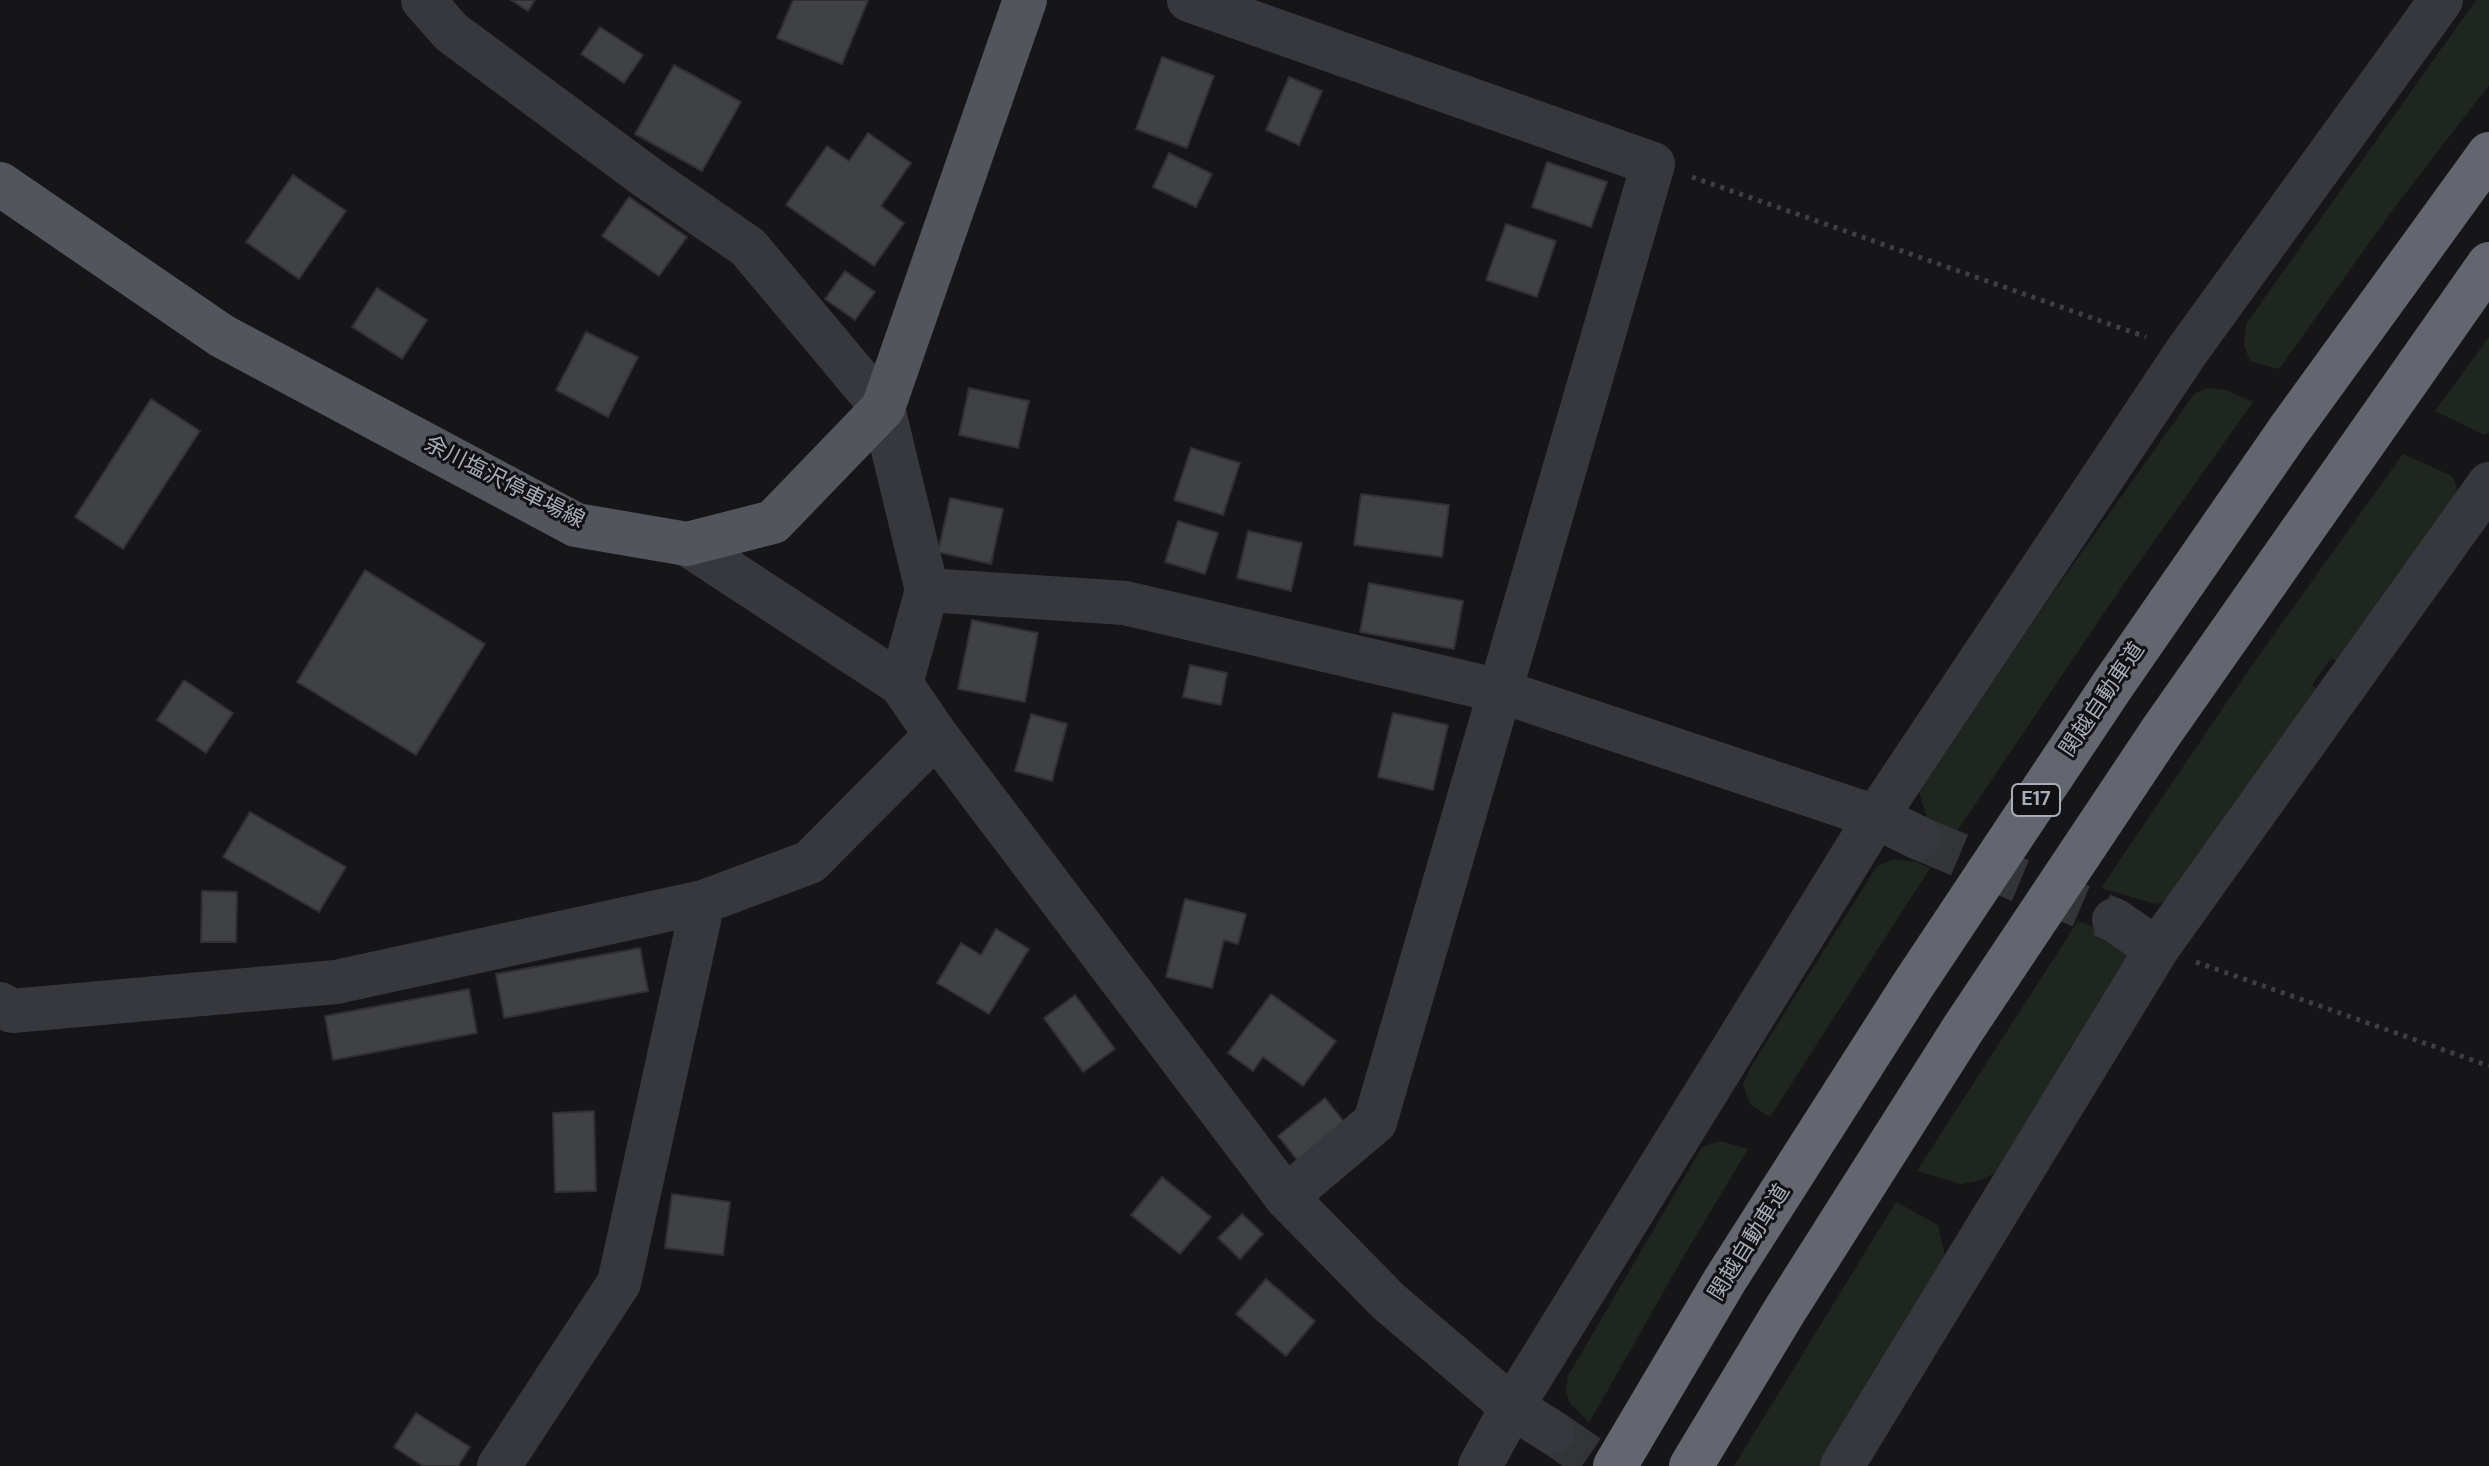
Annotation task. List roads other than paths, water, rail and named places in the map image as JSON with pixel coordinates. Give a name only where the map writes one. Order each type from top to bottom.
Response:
[{"type":"highway","name":"関越自動車道","points":[[1615,1466],[1759,1227],[1913,985],[2112,686],[2289,430],[2489,154]]},
{"type":"highway","points":[[1691,1466],[1785,1310],[1972,1016],[2161,732],[2489,264]]},
{"type":"main road","name":"余川塩沢停車場線","points":[[0,184],[222,336],[576,525],[687,544],[773,522],[883,408],[1025,0]]},
{"type":"street","points":[[423,0],[451,32],[648,178],[748,247],[883,408],[927,590],[901,684]]},
{"type":"street","points":[[1189,0],[1653,164],[1375,1122],[1286,1197]]},
{"type":"street","points":[[1480,1466],[1512,1407],[1876,817],[2187,351],[2441,0]]},
{"type":"street","points":[[1842,1466],[2157,949],[2489,484]]},
{"type":"street","points":[[687,544],[901,684],[936,735],[1286,1197],[1388,1301],[1512,1407],[1552,1432]]},
{"type":"street","points":[[927,590],[1125,603],[1500,691],[1876,817],[1919,838]]},
{"type":"street","points":[[0,1004],[12,1011],[336,982],[703,902],[810,862],[936,735]]},
{"type":"street","points":[[499,1466],[619,1283],[703,902]]},
{"type":"street","points":[[2114,920],[2157,949]]},
{"type":"tunnel","points":[[1919,838],[2114,920]]},
{"type":"tunnel","points":[[1552,1432],[1602,1466]]}]
